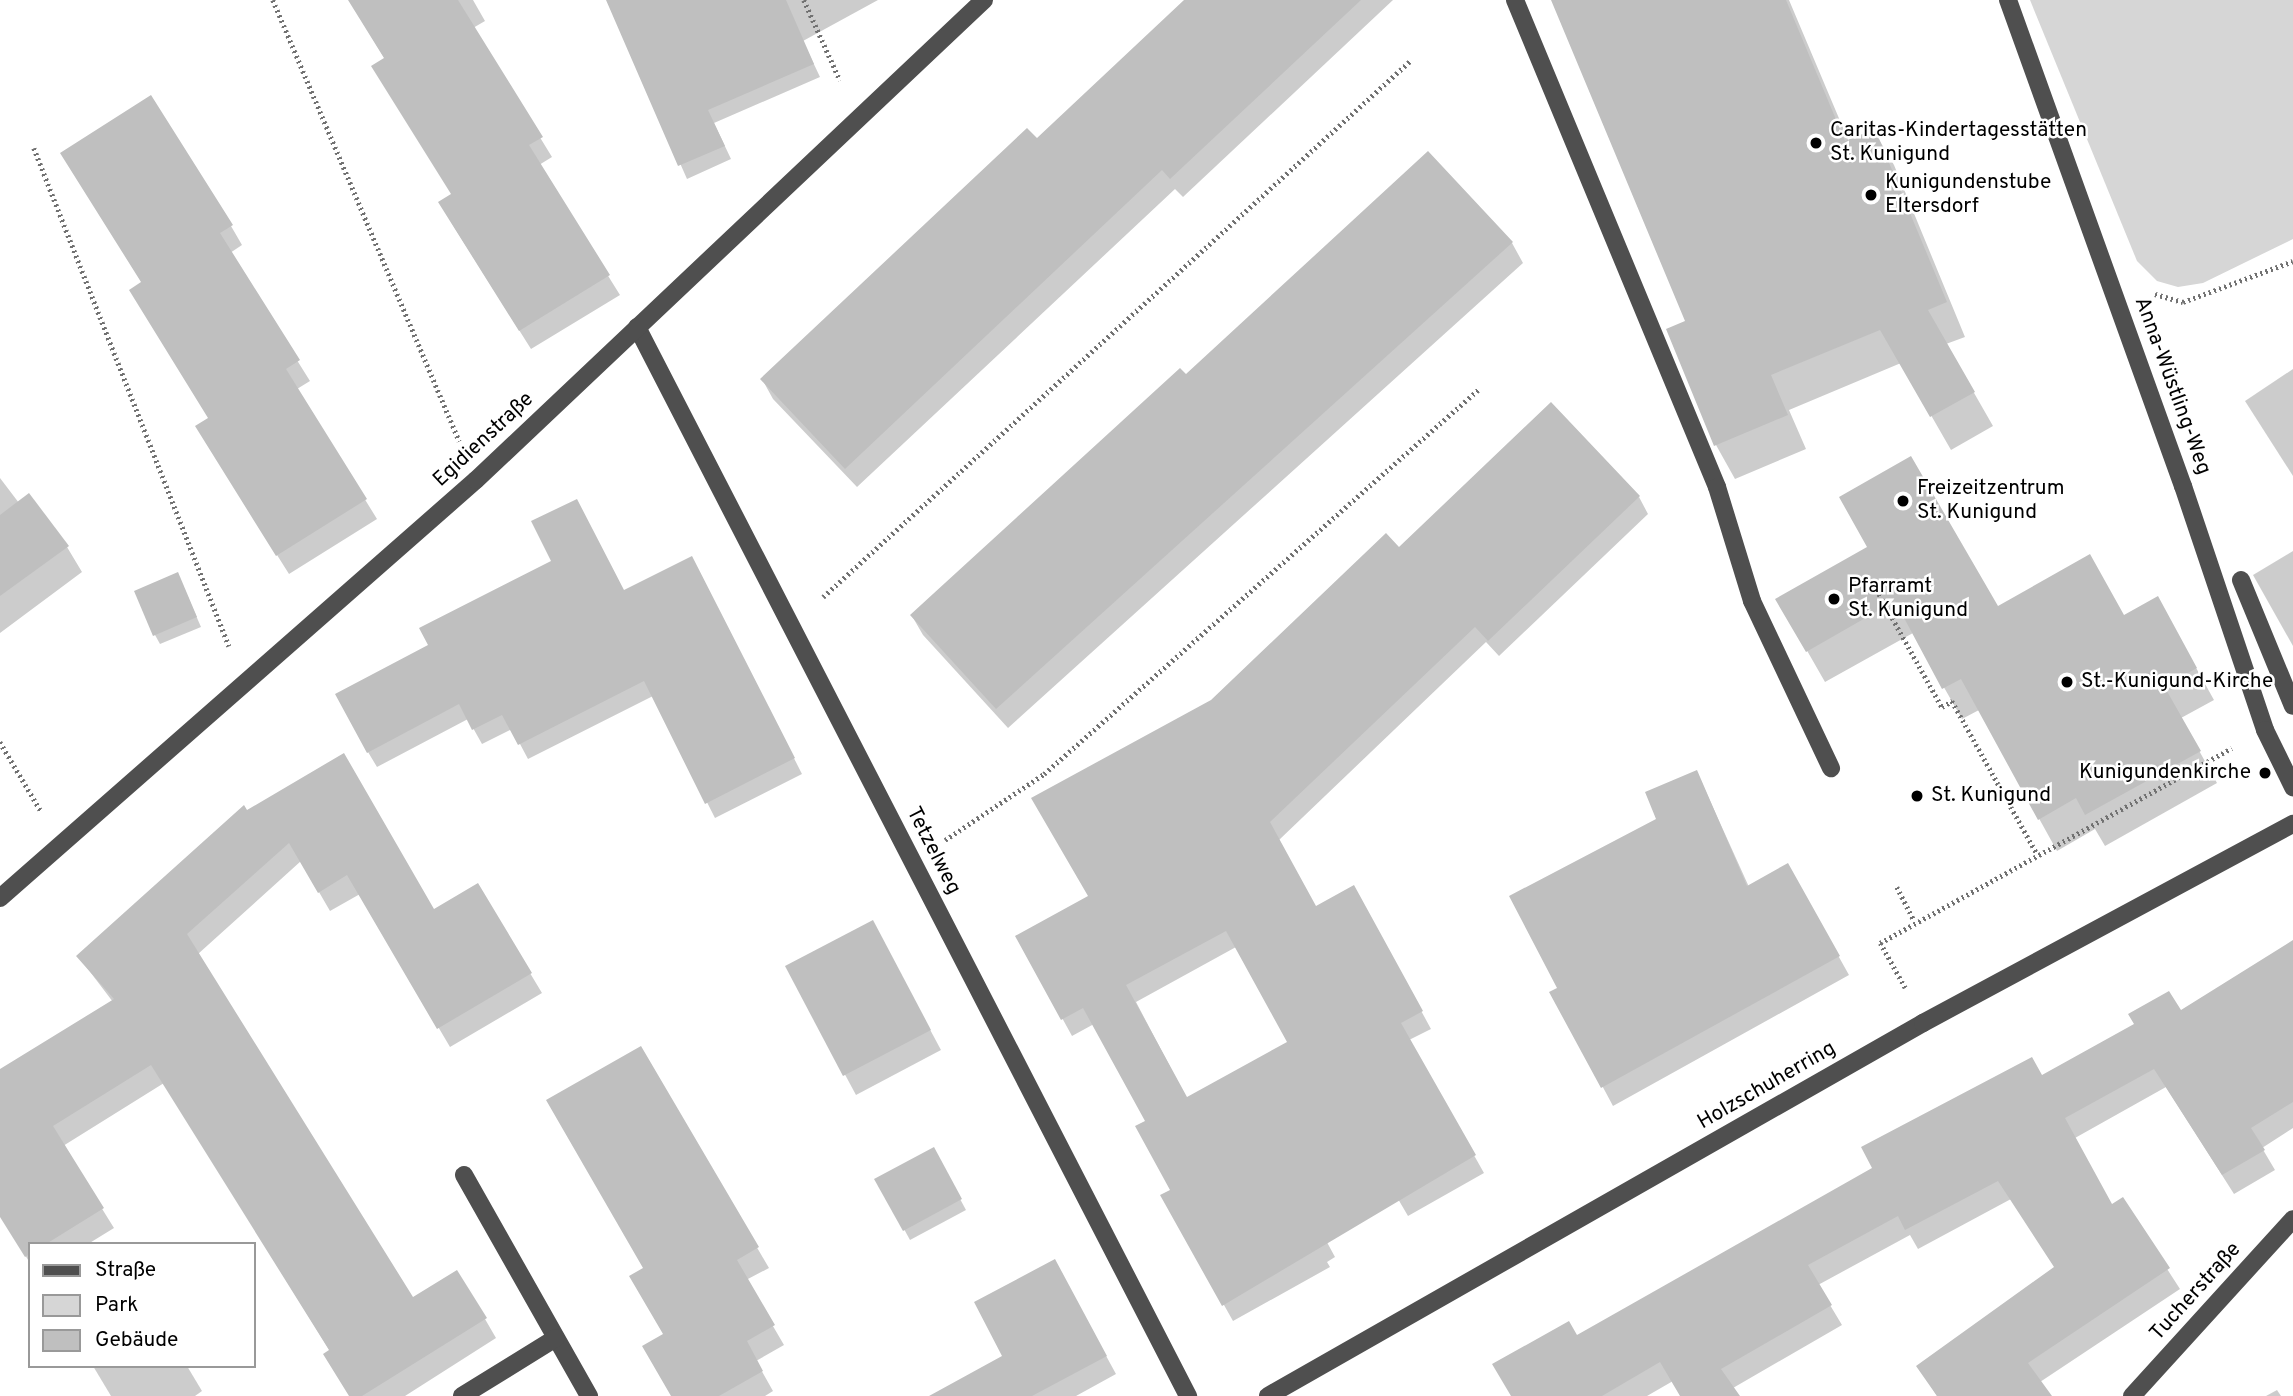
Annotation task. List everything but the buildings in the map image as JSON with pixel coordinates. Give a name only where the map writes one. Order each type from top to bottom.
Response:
[{"type":"street","name":"Egidienstraße","points":[[0,898],[476,480],[984,0]]},
{"type":"street","points":[[1515,0],[1717,487],[1752,601],[1831,768]]},
{"type":"street","name":"Anna-Wüstling-Weg","points":[[2008,0],[2111,282],[2265,730],[2293,787]]},
{"type":"street","name":"Tetzelweg","points":[[637,327],[1188,1396]]},
{"type":"street","points":[[2241,580],[2293,706]]},
{"type":"street","name":"Holzschuherring","points":[[1268,1396],[1923,1023],[2293,824]]},
{"type":"street","points":[[464,1175],[589,1396]]},
{"type":"street","name":"Tucherstraße","points":[[2132,1396],[2293,1219]]},
{"type":"street","points":[[462,1396],[556,1338]]},
{"type":"path","points":[[274,0],[476,480]]},
{"type":"path","points":[[804,0],[858,119]]},
{"type":"path","points":[[791,626],[1409,61]]},
{"type":"path","points":[[34,148],[243,683]]},
{"type":"path","points":[[2111,282],[2183,302],[2293,261]]},
{"type":"path","points":[[912,863],[1044,774],[1479,389]]},
{"type":"path","points":[[1879,594],[1942,707],[1952,701],[2037,854]]},
{"type":"path","points":[[1923,1023],[1880,943],[1914,921],[2265,730]]},
{"type":"path","points":[[0,742],[62,844]]},
{"type":"path","points":[[1897,887],[1914,921]]},
{"type":"green space","points":[[2030,0],[2293,0],[2293,239],[2203,283],[2178,287],[2157,281],[2137,261]]},
{"type":"place","name":"Caritas-Kindertagesstätten St. Kunigund","points":[[1816,143]]},
{"type":"place","name":"Kunigundenstube Eltersdorf","points":[[1871,195]]},
{"type":"place","name":"Freizeitzentrum St. Kunigund","points":[[1903,501]]},
{"type":"place","name":"Pfarramt St. Kunigund","points":[[1834,599]]},
{"type":"place","name":"St.-Kunigund-Kirche","points":[[2067,682]]},
{"type":"place","name":"Kunigundenkirche","points":[[2265,773]]},
{"type":"place","name":"St. Kunigund","points":[[1917,796]]}]
